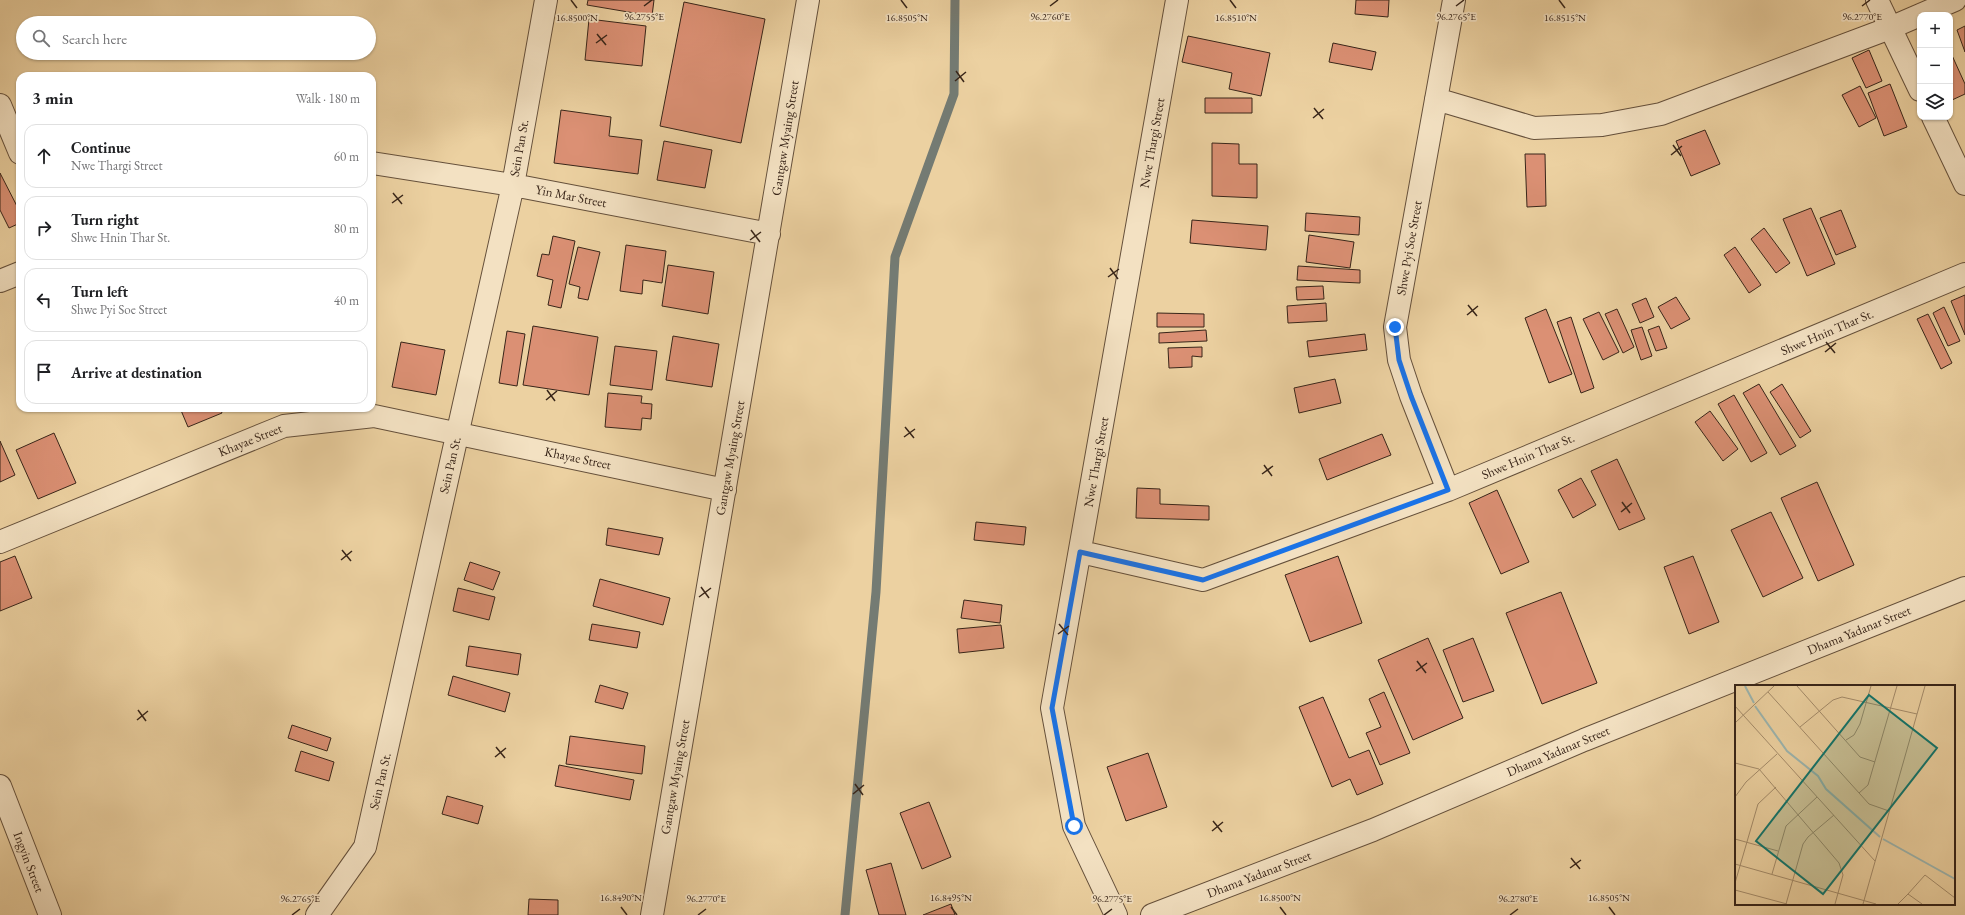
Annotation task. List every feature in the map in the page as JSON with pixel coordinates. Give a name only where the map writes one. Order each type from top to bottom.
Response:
[{"type":"street","name":"Sein Pan St.","points":[[317,915],[365,847],[513,186],[546,0]]},
{"type":"street","name":"Gantgaw Myaing Street","points":[[652,915],[808,0]]},
{"type":"street","name":"Nwe Thargi Street","points":[[1116,915],[1074,826],[1052,708],[1177,0]]},
{"type":"street","name":"Shwe Pyi Soe Street","points":[[1448,490],[1411,396],[1399,360],[1395,327],[1454,0]]},
{"type":"street","points":[[1877,0],[1917,84]]},
{"type":"street","points":[[1436,99],[1534,128],[1602,125],[1661,114],[1890,28],[1955,0]]},
{"type":"street","points":[[0,105],[16,143]]},
{"type":"street","points":[[1934,120],[1965,184]]},
{"type":"street","name":"Yin Mar Street","points":[[376,164],[513,186],[769,234]]},
{"type":"street","name":"Shwe Hnin Thar St.","points":[[1080,552],[1203,580],[1448,490],[1965,274]]},
{"type":"street","points":[[0,281],[16,275]]},
{"type":"street","name":"Khayae Street","points":[[0,542],[284,426],[374,416],[725,490]]},
{"type":"street","name":"Dhama Yadanar Street","points":[[1152,915],[1373,830],[1584,740],[1965,588]]},
{"type":"street","name":"Ingyin Street","points":[[0,786],[50,915]]},
{"type":"building","points":[[588,0],[654,0],[652,16],[587,5]]},
{"type":"building","points":[[1356,0],[1389,0],[1388,17],[1355,14]]},
{"type":"building","points":[[684,2],[765,19],[741,143],[660,126]]},
{"type":"building","points":[[589,19],[646,26],[642,66],[585,60]]},
{"type":"building","points":[[1965,26],[1965,52],[1957,30]]},
{"type":"building","points":[[1188,36],[1270,53],[1261,96],[1229,89],[1232,73],[1182,62]]},
{"type":"building","points":[[1333,43],[1376,52],[1372,70],[1329,62]]},
{"type":"building","points":[[1869,50],[1882,81],[1866,88],[1852,58]]},
{"type":"building","points":[[1953,58],[1965,84],[1965,94],[1953,100]]},
{"type":"building","points":[[1890,84],[1907,127],[1884,136],[1868,93]]},
{"type":"building","points":[[1860,86],[1876,118],[1859,127],[1842,95]]},
{"type":"building","points":[[1205,98],[1252,98],[1252,113],[1205,113]]},
{"type":"building","points":[[561,110],[611,117],[609,136],[642,140],[638,174],[554,163]]},
{"type":"building","points":[[1705,130],[1720,164],[1691,176],[1676,141]]},
{"type":"building","points":[[664,141],[712,150],[705,188],[657,180]]},
{"type":"building","points":[[1212,143],[1239,144],[1239,164],[1257,164],[1257,198],[1212,196]]},
{"type":"building","points":[[1525,154],[1545,154],[1546,206],[1527,207]]},
{"type":"building","points":[[0,173],[16,204],[16,225],[9,228],[0,210]]},
{"type":"building","points":[[1811,208],[1835,264],[1807,276],[1783,219]]},
{"type":"building","points":[[1841,210],[1856,247],[1836,255],[1820,218]]},
{"type":"building","points":[[1306,213],[1360,217],[1359,235],[1305,231]]},
{"type":"building","points":[[1192,220],[1268,226],[1266,250],[1190,243]]},
{"type":"building","points":[[1764,228],[1790,263],[1776,273],[1751,239]]},
{"type":"building","points":[[1309,235],[1354,242],[1350,268],[1306,262]]},
{"type":"building","points":[[553,236],[575,241],[561,308],[548,305],[553,280],[537,276],[542,254],[549,255]]},
{"type":"building","points":[[626,245],[666,251],[662,283],[643,280],[642,294],[620,291]]},
{"type":"building","points":[[578,247],[600,252],[588,300],[578,298],[580,287],[569,284]]},
{"type":"building","points":[[1735,247],[1761,285],[1749,293],[1724,255]]},
{"type":"building","points":[[668,265],[714,272],[708,314],[662,306]]},
{"type":"building","points":[[1298,266],[1360,270],[1360,283],[1297,280]]},
{"type":"building","points":[[1323,286],[1324,299],[1297,300],[1296,287]]},
{"type":"building","points":[[1965,295],[1965,335],[1951,301]]},
{"type":"building","points":[[1676,297],[1690,319],[1671,329],[1658,307]]},
{"type":"building","points":[[1646,298],[1654,317],[1640,323],[1632,304]]},
{"type":"building","points":[[1326,303],[1327,321],[1288,323],[1287,306]]},
{"type":"building","points":[[1944,307],[1960,341],[1948,346],[1933,313]]},
{"type":"building","points":[[1546,309],[1572,374],[1549,383],[1525,318]]},
{"type":"building","points":[[1617,309],[1634,347],[1623,353],[1605,314]]},
{"type":"building","points":[[1599,312],[1619,352],[1603,360],[1583,319]]},
{"type":"building","points":[[1157,313],[1204,314],[1204,327],[1157,327]]},
{"type":"building","points":[[1928,314],[1952,363],[1941,369],[1917,319]]},
{"type":"building","points":[[1571,317],[1594,388],[1581,393],[1557,322]]},
{"type":"building","points":[[533,326],[598,337],[589,395],[523,385]]},
{"type":"building","points":[[1659,326],[1667,348],[1656,351],[1648,330]]},
{"type":"building","points":[[1642,327],[1652,356],[1641,360],[1631,330]]},
{"type":"building","points":[[1206,330],[1207,341],[1159,343],[1159,333]]},
{"type":"building","points":[[507,331],[525,334],[517,386],[499,383]]},
{"type":"building","points":[[1365,334],[1367,350],[1309,357],[1307,341]]},
{"type":"building","points":[[673,336],[719,344],[712,387],[666,380]]},
{"type":"building","points":[[401,342],[445,350],[436,395],[392,387]]},
{"type":"building","points":[[615,346],[657,351],[652,390],[610,385]]},
{"type":"building","points":[[1202,347],[1202,357],[1192,356],[1192,367],[1169,368],[1168,348]]},
{"type":"building","points":[[1335,379],[1341,403],[1299,413],[1294,388]]},
{"type":"building","points":[[1759,384],[1796,446],[1780,455],[1743,393]]},
{"type":"building","points":[[1782,384],[1811,431],[1800,438],[1770,392]]},
{"type":"building","points":[[608,393],[642,396],[641,403],[652,404],[651,419],[642,418],[641,430],[605,427]]},
{"type":"building","points":[[1734,395],[1767,453],[1751,462],[1718,404]]},
{"type":"building","points":[[1710,411],[1738,449],[1723,461],[1695,422]]},
{"type":"building","points":[[182,412],[222,412],[222,413],[188,427]]},
{"type":"building","points":[[54,433],[76,483],[38,499],[16,450]]},
{"type":"building","points":[[1382,434],[1391,455],[1327,480],[1319,459]]},
{"type":"building","points":[[0,441],[15,475],[0,482]]},
{"type":"building","points":[[1617,459],[1645,519],[1619,530],[1591,471]]},
{"type":"building","points":[[1581,478],[1596,505],[1573,518],[1558,490]]},
{"type":"building","points":[[1817,482],[1854,565],[1818,581],[1781,498]]},
{"type":"building","points":[[1137,488],[1160,489],[1160,504],[1209,506],[1209,520],[1136,518]]},
{"type":"building","points":[[1497,490],[1529,562],[1501,574],[1469,503]]},
{"type":"building","points":[[1771,512],[1803,578],[1763,597],[1731,530]]},
{"type":"building","points":[[976,522],[1026,527],[1024,545],[974,540]]},
{"type":"building","points":[[608,528],[663,538],[659,555],[606,545]]},
{"type":"building","points":[[15,556],[32,598],[0,611],[0,562]]},
{"type":"building","points":[[1338,556],[1362,623],[1310,642],[1285,575]]},
{"type":"building","points":[[1693,556],[1719,622],[1689,634],[1664,567]]},
{"type":"building","points":[[470,562],[500,572],[493,590],[464,580]]},
{"type":"building","points":[[600,579],[670,598],[663,625],[593,606]]},
{"type":"building","points":[[458,588],[495,597],[489,620],[453,611]]},
{"type":"building","points":[[1561,592],[1597,683],[1542,704],[1506,613]]},
{"type":"building","points":[[964,600],[1002,605],[1000,623],[961,618]]},
{"type":"building","points":[[592,624],[640,632],[637,648],[589,640]]},
{"type":"building","points":[[1001,625],[1004,648],[959,653],[957,629]]},
{"type":"building","points":[[1428,638],[1463,718],[1413,740],[1378,660]]},
{"type":"building","points":[[1473,638],[1494,691],[1463,702],[1443,650]]},
{"type":"building","points":[[469,646],[521,654],[518,675],[466,666]]},
{"type":"building","points":[[453,676],[510,693],[505,712],[448,695]]},
{"type":"building","points":[[600,685],[628,693],[623,709],[595,702]]},
{"type":"building","points":[[1384,692],[1410,753],[1380,765],[1366,733],[1381,727],[1369,699]]},
{"type":"building","points":[[1323,697],[1349,758],[1369,750],[1383,784],[1357,795],[1350,779],[1332,787],[1299,707]]},
{"type":"building","points":[[292,725],[331,738],[327,751],[288,738]]},
{"type":"building","points":[[570,736],[645,746],[642,774],[566,764]]},
{"type":"building","points":[[301,751],[334,762],[329,781],[295,771]]},
{"type":"building","points":[[1148,753],[1167,807],[1126,821],[1107,767]]},
{"type":"building","points":[[559,765],[634,780],[630,800],[555,786]]},
{"type":"building","points":[[447,796],[483,806],[478,824],[442,814]]},
{"type":"building","points":[[929,802],[951,857],[922,869],[900,813]]},
{"type":"building","points":[[891,863],[906,915],[879,915],[866,870]]},
{"type":"building","points":[[529,899],[558,900],[558,915],[528,915]]},
{"type":"building","points":[[951,904],[955,915],[923,915]]},
{"type":"waterway","points":[[845,915],[876,592],[895,257],[954,94],[955,0]]},
{"type":"route","points":[[1074,826],[1052,708],[1080,552],[1203,580],[1448,490],[1411,396],[1399,360],[1395,327]]}]
